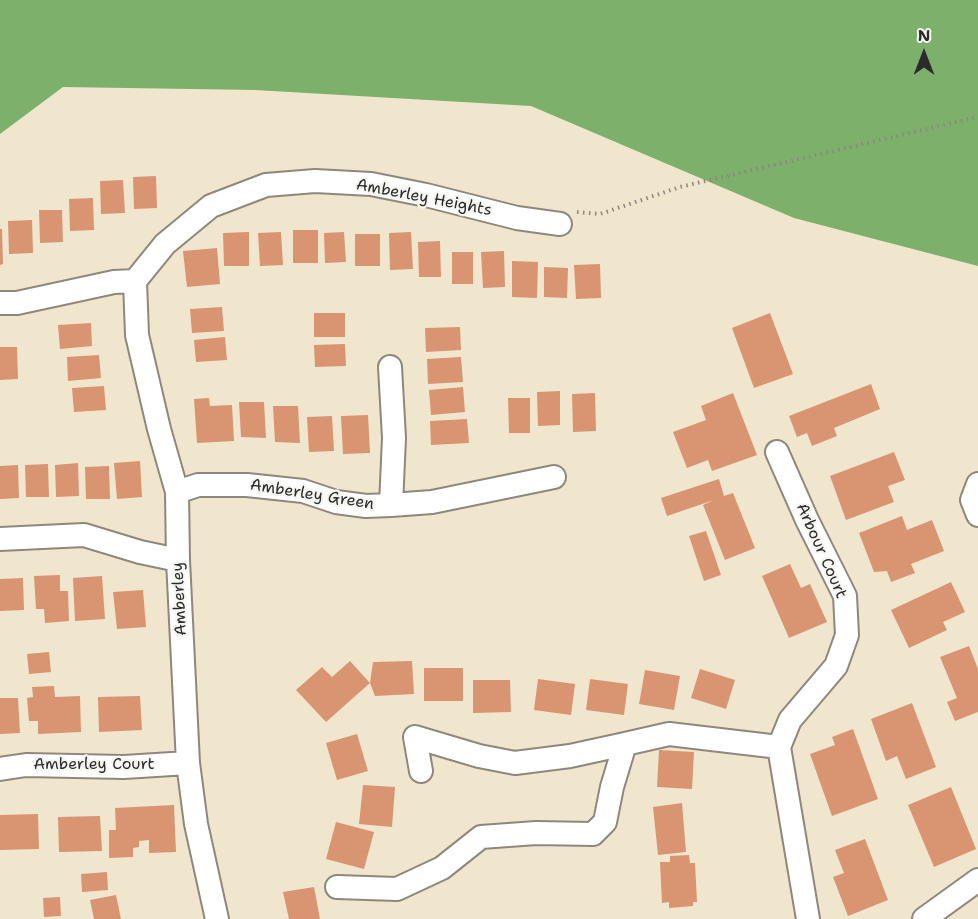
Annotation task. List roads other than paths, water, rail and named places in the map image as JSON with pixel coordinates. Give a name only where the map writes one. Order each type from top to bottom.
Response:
[{"type":"street","name":"Amberley Heights","points":[[135,280],[165,244],[211,206],[266,185],[315,181],[371,184],[517,218],[560,224]]},
{"type":"street","points":[[0,303],[17,303],[114,282],[135,280]]},
{"type":"street","name":"Amberley","points":[[135,280],[137,335],[159,429],[177,492],[177,560],[188,762],[196,824],[217,919]]},
{"type":"street","points":[[390,367],[394,438],[392,506]]},
{"type":"street","name":"Arbour Court","points":[[777,452],[807,520],[845,596],[847,635],[836,666],[790,720],[779,747]]},
{"type":"street","name":"Amberley Green","points":[[177,492],[198,485],[248,485],[303,491],[336,502],[366,506],[392,506],[432,502],[554,477]]},
{"type":"street","points":[[978,484],[972,500],[978,515]]},
{"type":"street","points":[[0,539],[84,535],[140,552],[177,560]]},
{"type":"street","points":[[420,771],[415,737],[479,756],[515,763],[570,756],[669,734],[779,747],[808,919]]},
{"type":"street","points":[[337,887],[397,889],[442,868],[481,837],[536,833],[592,834],[605,822],[612,787],[625,744]]},
{"type":"street","name":"Amberley Court","points":[[0,769],[26,765],[124,767],[188,762]]},
{"type":"street","points":[[924,919],[978,880]]}]
